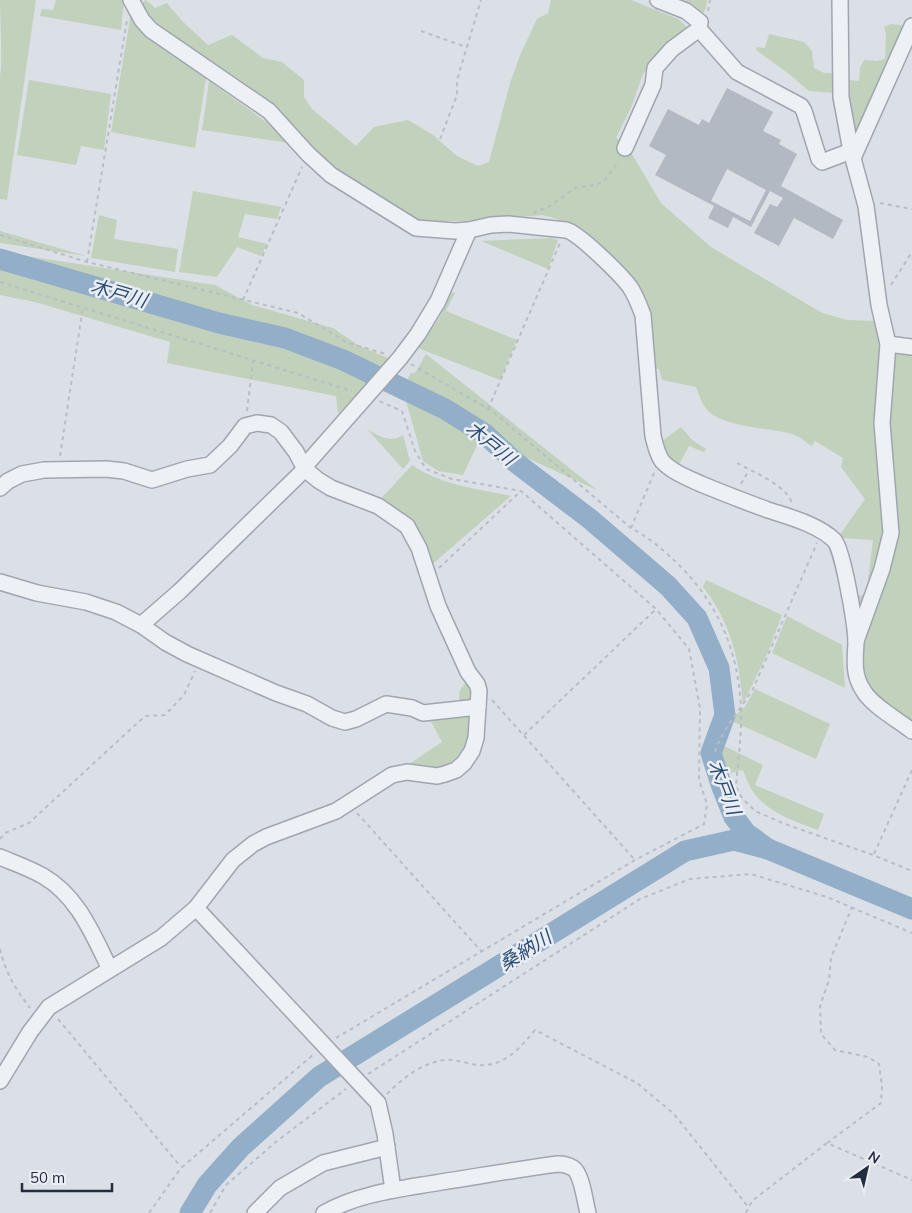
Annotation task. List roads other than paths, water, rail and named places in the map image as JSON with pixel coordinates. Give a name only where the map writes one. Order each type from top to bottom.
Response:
[{"type":"street","points":[[625,148],[653,85],[656,68],[672,49],[699,29],[700,22],[686,11],[658,0]]},
{"type":"street","points":[[840,0],[841,97],[852,155],[865,202],[879,305],[888,344],[882,423],[891,532],[882,569],[856,641]]},
{"type":"street","points":[[130,5],[151,30],[269,111],[308,154],[331,175],[416,228],[469,230],[491,225],[516,225],[571,231],[583,239],[629,285],[643,315],[653,436],[662,461],[684,477],[735,498],[796,519],[833,539],[840,552],[856,641],[855,669],[863,691],[866,696],[912,731]]},
{"type":"street","points":[[852,155],[912,26]]},
{"type":"street","points":[[699,29],[737,72],[801,106],[804,110],[819,160],[822,162],[852,155]]},
{"type":"street","points":[[141,625],[180,591],[305,468],[400,358],[418,334],[438,301],[469,230]]},
{"type":"street","points":[[888,344],[912,347]]},
{"type":"street","points":[[0,488],[8,481],[33,471],[106,469],[124,471],[152,480],[187,469],[210,465],[230,446],[245,426],[257,423],[271,425],[281,432],[305,468],[318,480],[331,488],[370,502],[402,522],[410,530],[419,548],[438,606],[468,672],[477,684],[479,691],[477,730],[472,751],[464,763],[456,770],[437,776],[408,772],[392,775],[336,811],[266,837],[253,844],[233,860],[196,908],[161,938],[49,1007],[0,1081]]},
{"type":"street","points":[[0,582],[37,593],[86,602],[116,612],[141,625],[165,642],[200,660],[276,693],[307,704],[332,718],[345,722],[356,719],[386,704],[412,708],[423,713],[478,707]]},
{"type":"street","points":[[0,857],[43,876],[57,886],[71,900],[79,909],[110,969]]},
{"type":"street","points":[[196,908],[378,1103],[387,1147],[392,1190]]},
{"type":"street","points":[[255,1213],[280,1188],[323,1163],[387,1147]]},
{"type":"street","points":[[324,1213],[357,1198],[392,1190],[558,1164],[568,1165],[575,1169],[581,1182],[588,1213]]},
{"type":"waterway","name":"木戸川","points":[[0,259],[219,323],[285,338],[343,360],[445,409],[485,434],[515,462],[590,519],[668,586],[697,618],[719,668],[725,715],[711,753],[734,817],[746,833],[768,849]]},
{"type":"waterway","name":"桑納川","points":[[190,1213],[207,1185],[241,1147],[319,1077],[685,851],[734,840],[768,849],[912,909]]}]
